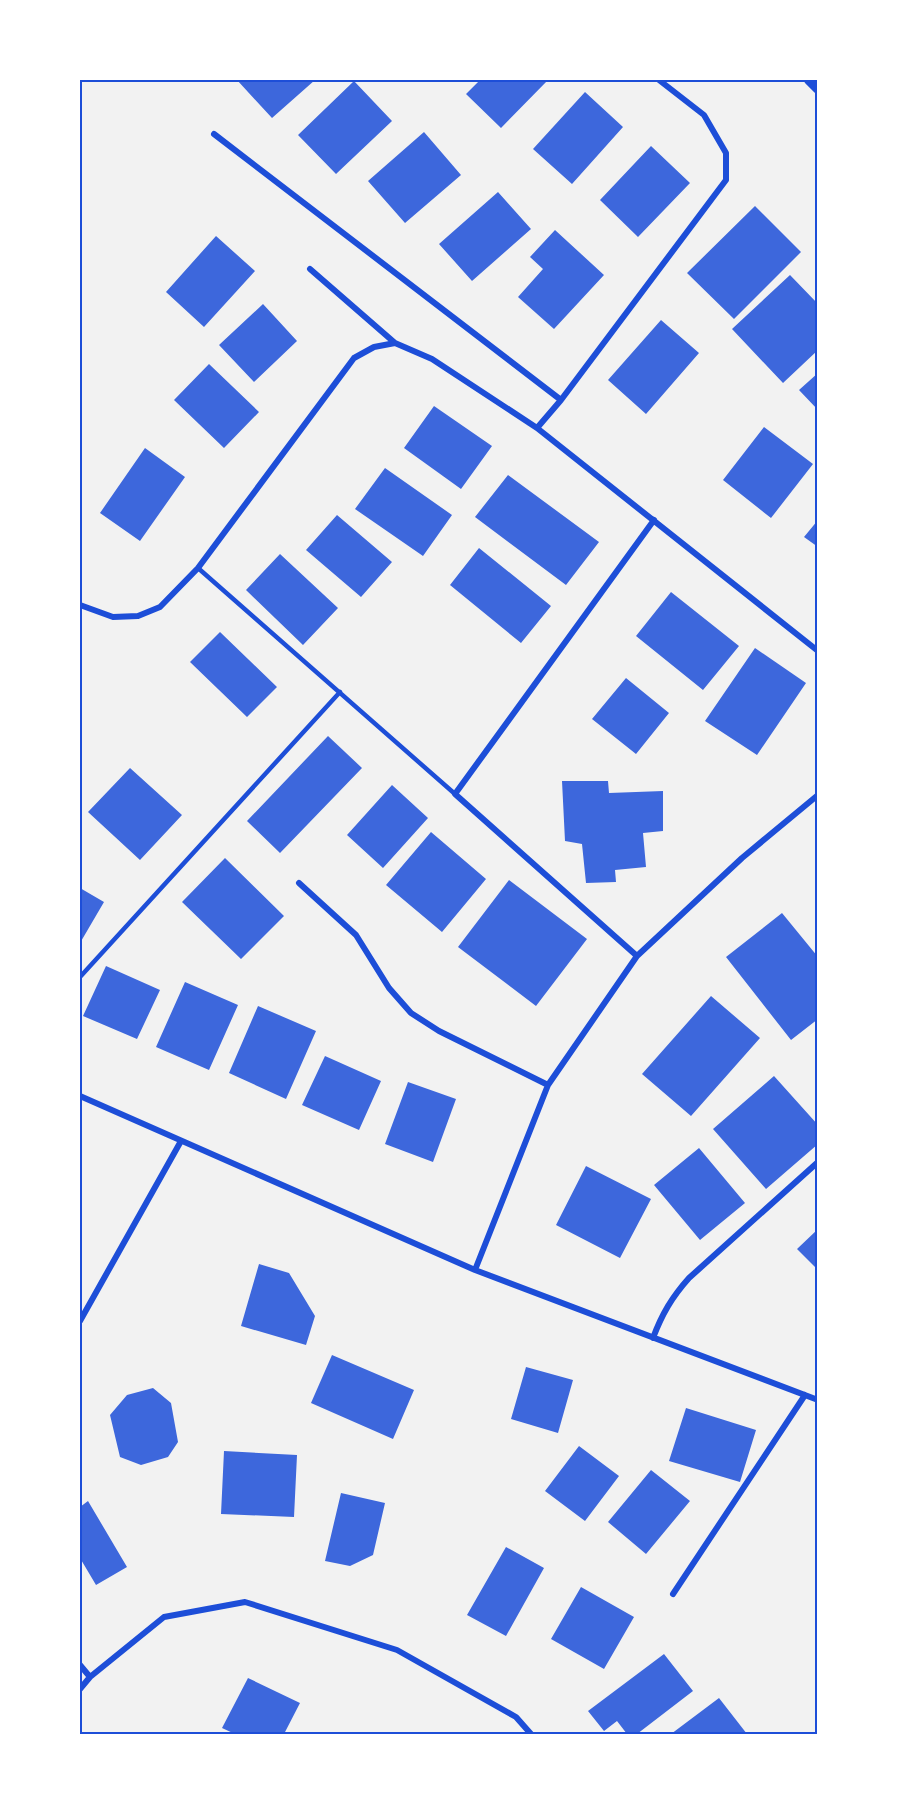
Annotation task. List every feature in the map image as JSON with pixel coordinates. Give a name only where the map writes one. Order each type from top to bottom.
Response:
[{"type":"street","points":[[537,428],[561,400],[726,180],[726,153],[704,114],[659,80]]},
{"type":"street","points":[[809,80],[818,89]]},
{"type":"street","points":[[214,134],[561,400]]},
{"type":"street","points":[[310,269],[395,343],[432,359],[537,428],[818,651]]},
{"type":"street","points":[[80,605],[113,617],[138,616],[160,607],[198,568],[354,358],[374,347],[395,343]]},
{"type":"street","points":[[637,956],[455,794],[654,520]]},
{"type":"street","points":[[476,1270],[548,1085],[637,956],[742,858],[818,795]]},
{"type":"street","points":[[299,883],[356,935],[389,988],[411,1013],[439,1032],[548,1085]]},
{"type":"street","points":[[80,1096],[476,1270],[818,1400]]},
{"type":"street","points":[[80,1321],[181,1141]]},
{"type":"street","points":[[653,1338],[662,1314],[672,1297],[689,1278],[818,1162]]},
{"type":"street","points":[[673,1593],[805,1395]]},
{"type":"street","points":[[80,1689],[90,1677],[165,1617],[245,1602],[397,1650],[516,1717],[531,1734]]},
{"type":"street","points":[[80,1665],[90,1677]]},
{"type":"lane","points":[[198,568],[455,794]]},
{"type":"lane","points":[[80,977],[340,693]]},
{"type":"building","points":[[237,80],[315,80],[272,118]]},
{"type":"building","points":[[480,80],[548,80],[501,128],[466,94]]},
{"type":"building","points":[[354,81],[392,121],[336,174],[298,135]]},
{"type":"building","points":[[585,92],[623,127],[572,184],[533,149]]},
{"type":"building","points":[[424,132],[461,175],[405,223],[368,181]]},
{"type":"building","points":[[651,146],[690,183],[638,237],[600,200]]},
{"type":"building","points":[[498,192],[531,229],[472,281],[439,244]]},
{"type":"building","points":[[755,206],[801,252],[734,319],[687,273]]},
{"type":"building","points":[[555,230],[604,275],[554,329],[518,297],[543,269],[530,257]]},
{"type":"building","points":[[216,236],[255,271],[204,327],[166,292]]},
{"type":"building","points":[[790,275],[818,304],[818,350],[783,383],[732,329]]},
{"type":"building","points":[[263,304],[297,341],[254,382],[219,345]]},
{"type":"building","points":[[661,320],[699,353],[646,414],[608,380]]},
{"type":"building","points":[[209,364],[259,412],[224,448],[174,400]]},
{"type":"building","points":[[818,373],[818,410],[799,390]]},
{"type":"building","points":[[434,406],[492,446],[461,489],[404,448]]},
{"type":"building","points":[[764,427],[813,464],[771,518],[723,480]]},
{"type":"building","points":[[145,448],[185,477],[140,541],[100,513]]},
{"type":"building","points":[[385,468],[452,515],[423,556],[355,509]]},
{"type":"building","points":[[508,475],[599,542],[566,585],[475,517]]},
{"type":"building","points":[[337,515],[392,562],[361,597],[306,550]]},
{"type":"building","points":[[818,520],[818,547],[804,537]]},
{"type":"building","points":[[479,548],[551,606],[521,643],[450,585]]},
{"type":"building","points":[[280,554],[338,608],[303,645],[246,590]]},
{"type":"building","points":[[671,592],[739,646],[703,690],[636,636]]},
{"type":"building","points":[[220,632],[277,687],[247,717],[190,662]]},
{"type":"building","points":[[755,648],[806,683],[757,755],[705,721]]},
{"type":"building","points":[[626,678],[669,713],[636,754],[592,719]]},
{"type":"building","points":[[328,736],[362,768],[280,853],[247,821]]},
{"type":"building","points":[[130,768],[182,815],[140,860],[88,812]]},
{"type":"building","points":[[562,781],[608,781],[609,793],[663,791],[663,831],[643,833],[646,867],[615,870],[616,882],[586,883],[582,844],[565,841]]},
{"type":"building","points":[[392,785],[428,818],[383,868],[347,835]]},
{"type":"building","points":[[431,832],[486,879],[442,932],[386,885]]},
{"type":"building","points":[[225,858],[284,916],[241,959],[182,902]]},
{"type":"building","points":[[509,880],[587,939],[536,1006],[458,947]]},
{"type":"building","points":[[80,888],[104,902],[80,943]]},
{"type":"building","points":[[782,913],[818,957],[818,1019],[791,1040],[726,957]]},
{"type":"building","points":[[106,966],[160,990],[137,1039],[83,1016]]},
{"type":"building","points":[[185,982],[238,1005],[209,1070],[156,1047]]},
{"type":"building","points":[[711,996],[760,1038],[691,1116],[642,1074]]},
{"type":"building","points":[[258,1006],[316,1031],[286,1099],[229,1073]]},
{"type":"building","points":[[325,1056],[381,1081],[359,1130],[302,1105]]},
{"type":"building","points":[[774,1076],[818,1125],[818,1144],[766,1189],[713,1129]]},
{"type":"building","points":[[408,1082],[456,1099],[433,1162],[385,1144]]},
{"type":"building","points":[[699,1148],[745,1203],[700,1240],[654,1185]]},
{"type":"building","points":[[586,1166],[651,1199],[620,1258],[556,1225]]},
{"type":"building","points":[[818,1229],[818,1270],[797,1249]]},
{"type":"building","points":[[259,1264],[289,1273],[315,1316],[306,1345],[241,1326]]},
{"type":"building","points":[[332,1355],[414,1390],[393,1439],[311,1403]]},
{"type":"building","points":[[526,1367],[573,1380],[558,1433],[511,1419]]},
{"type":"building","points":[[153,1388],[171,1403],[178,1442],[168,1457],[141,1465],[120,1457],[110,1415],[127,1395]]},
{"type":"building","points":[[686,1408],[756,1430],[740,1482],[669,1461]]},
{"type":"building","points":[[579,1446],[619,1476],[585,1521],[545,1491]]},
{"type":"building","points":[[224,1451],[297,1455],[294,1517],[221,1514]]},
{"type":"building","points":[[651,1470],[690,1501],[646,1554],[608,1522]]},
{"type":"building","points":[[341,1493],[385,1503],[373,1555],[350,1566],[325,1561]]},
{"type":"building","points":[[88,1501],[127,1567],[96,1585],[80,1558],[80,1507]]},
{"type":"building","points":[[506,1547],[544,1568],[506,1636],[467,1615]]},
{"type":"building","points":[[581,1587],[634,1617],[604,1669],[551,1639]]},
{"type":"building","points":[[664,1654],[693,1691],[637,1734],[627,1734],[617,1721],[604,1731],[588,1711]]},
{"type":"building","points":[[248,1678],[300,1703],[284,1734],[235,1734],[222,1728]]},
{"type":"building","points":[[719,1698],[747,1734],[671,1734]]}]
